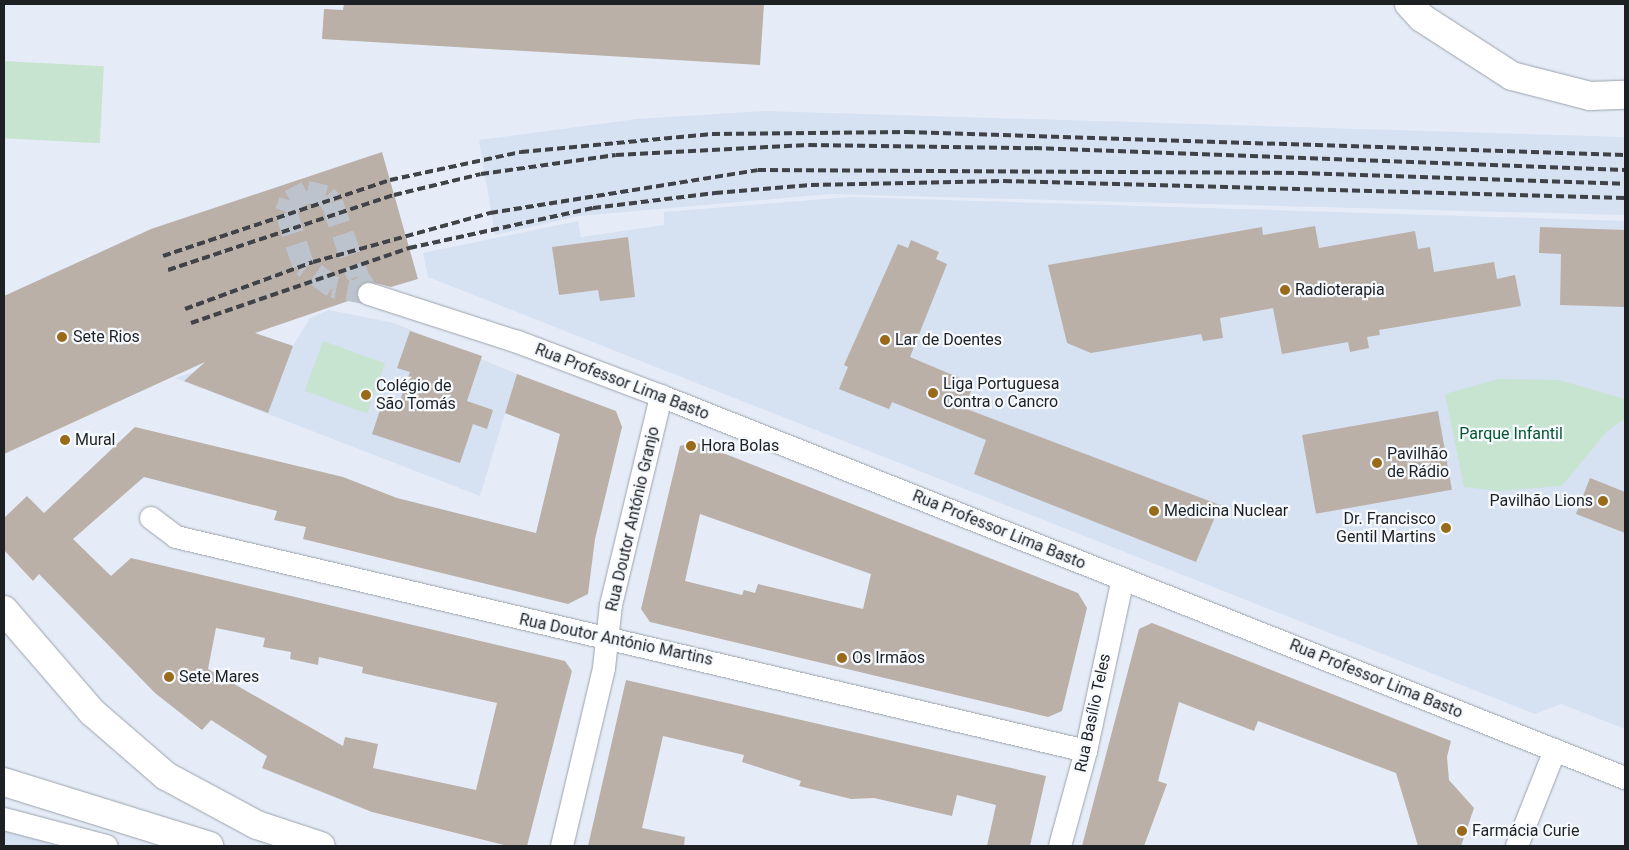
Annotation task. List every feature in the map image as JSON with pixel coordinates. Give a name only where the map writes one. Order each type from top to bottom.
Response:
[{"type":"main road","points":[[1409,4],[1422,18],[1512,76],[1590,96],[1625,95]]},
{"type":"main road","points":[[4,610],[92,712],[166,776],[257,825],[321,846]]},
{"type":"main road","points":[[4,782],[209,846]]},
{"type":"street","name":"Rua Professor Lima Basto","points":[[369,294],[508,339],[661,396],[1625,778]]},
{"type":"street","name":"Rua Doutor António Granjo","points":[[562,846],[607,639],[611,605],[661,396]]},
{"type":"street","name":"Rua Doutor António Martins","points":[[151,518],[176,537],[1086,751]]},
{"type":"street","name":"Rua Basílio Teles","points":[[1060,846],[1086,751],[1123,579]]},
{"type":"street","points":[[1517,846],[1555,750]]},
{"type":"street","points":[[4,819],[106,846]]},
{"type":"shaded area","points":[[764,111],[1625,137],[1625,215],[829,194],[579,216],[495,235],[479,140],[637,119]]},
{"type":"shaded area","points":[[850,197],[1625,221],[1625,729],[1561,704],[1535,714],[428,277],[423,253],[578,221],[581,237],[664,225],[664,212]]},
{"type":"shaded area","name":"Colégio de São Tomás","points":[[329,310],[394,323],[517,374],[480,496],[175,378],[236,358],[261,345],[264,336],[293,346],[310,318]]},
{"type":"shaded area","points":[[4,828],[72,846],[4,846]]},
{"type":"green space","points":[[4,61],[104,66],[100,143],[4,138]]},
{"type":"green space","points":[[323,341],[385,364],[367,413],[305,391]]},
{"type":"green space","name":"Parque Infantil","points":[[1498,379],[1559,380],[1625,399],[1625,419],[1607,431],[1562,486],[1499,491],[1464,487],[1445,394]]},
{"type":"building","points":[[344,4],[764,4],[760,65],[322,39],[324,9],[343,10]]},
{"type":"building","points":[[382,152],[418,279],[391,287],[366,281],[357,290],[357,298],[255,333],[293,346],[268,413],[184,381],[205,362],[4,454],[4,296],[151,229]]},
{"type":"building","name":"Radioterapia","points":[[1315,226],[1319,248],[1415,231],[1418,249],[1430,247],[1434,272],[1494,262],[1497,279],[1515,275],[1521,306],[1379,330],[1380,335],[1367,337],[1369,348],[1350,352],[1348,342],[1282,354],[1273,308],[1220,318],[1223,338],[1203,341],[1201,334],[1091,353],[1067,343],[1048,265],[1262,227],[1263,235]]},
{"type":"building","points":[[1540,227],[1625,230],[1625,307],[1560,305],[1561,254],[1539,253]]},
{"type":"building","points":[[628,237],[635,297],[600,301],[598,290],[559,295],[552,247]]},
{"type":"building","points":[[911,240],[939,252],[936,259],[947,264],[910,357],[974,384],[964,408],[1220,505],[1196,562],[974,474],[986,440],[892,402],[889,409],[839,389],[848,367],[844,365],[898,244],[908,248]]},
{"type":"building","points":[[410,331],[482,356],[467,401],[493,410],[487,429],[473,424],[460,463],[372,434],[381,407],[396,412],[410,372],[397,368]]},
{"type":"building","points":[[517,374],[616,411],[622,427],[595,539],[588,594],[568,604],[303,539],[306,527],[274,520],[277,511],[144,477],[73,539],[111,576],[131,558],[565,661],[572,671],[527,846],[508,846],[372,812],[262,768],[267,756],[211,720],[202,730],[155,693],[39,574],[33,581],[4,550],[4,518],[27,496],[44,513],[135,427],[343,477],[397,498],[536,533],[560,434],[505,413]],"holes":[[[216,628],[265,638],[263,647],[291,652],[290,659],[318,665],[319,657],[363,667],[362,673],[497,703],[476,790],[373,768],[378,744],[345,737],[343,746],[208,669]]]},
{"type":"building","name":"Pavilhão de Rádio","points":[[1438,411],[1452,490],[1316,514],[1302,435]]},
{"type":"building","points":[[695,442],[1078,593],[1087,608],[1062,711],[1048,717],[650,622],[641,609],[680,446]],"holes":[[[700,514],[871,574],[863,609],[758,584],[755,593],[744,590],[742,595],[685,581]]]},
{"type":"building","name":"Pavilhão Lions","points":[[1590,478],[1625,492],[1625,533],[1576,514]]},
{"type":"building","points":[[1152,623],[1451,741],[1447,757],[1449,780],[1474,808],[1461,846],[1418,846],[1396,773],[1258,721],[1254,731],[1179,702],[1158,781],[1167,784],[1144,846],[1082,846],[1139,629]]},
{"type":"building","points":[[626,680],[1046,776],[1030,846],[987,846],[996,805],[957,795],[952,816],[874,798],[851,799],[799,786],[801,781],[742,762],[744,755],[663,736],[642,828],[685,837],[684,846],[588,846]]},
{"type":"tunnel","points":[[307,192],[326,196],[332,203],[358,277],[369,294],[333,287],[303,265],[286,212],[290,201],[307,192]]},
{"type":"railway","points":[[163,256],[390,180],[521,152],[712,134],[907,132],[1625,155]]},
{"type":"railway","points":[[168,270],[394,195],[481,174],[616,155],[809,145],[1034,148],[1625,170]]},
{"type":"railway","points":[[185,309],[313,262],[490,213],[758,170],[1300,173],[1625,184]]},
{"type":"railway","points":[[191,323],[409,248],[593,208],[715,193],[811,185],[1004,181],[1625,198]]},
{"type":"place","name":"Radioterapia","points":[[1285,290]]},
{"type":"place","name":"Sete Rios","points":[[62,337]]},
{"type":"place","name":"Lar de Doentes","points":[[885,340]]},
{"type":"place","name":"Liga Portuguesa Contra o Cancro","points":[[933,393]]},
{"type":"place","name":"Colégio de São Tomás","points":[[366,395]]},
{"type":"place","name":"Mural","points":[[65,440]]},
{"type":"place","name":"Hora Bolas","points":[[691,446]]},
{"type":"place","name":"Pavilhão de Rádio","points":[[1377,463]]},
{"type":"place","name":"Pavilhão Lions","points":[[1603,501]]},
{"type":"place","name":"Medicina Nuclear","points":[[1154,511]]},
{"type":"place","name":"Dr. Francisco Gentil Martins","points":[[1446,528]]},
{"type":"place","name":"Os Irmãos","points":[[842,658]]},
{"type":"place","name":"Sete Mares","points":[[169,677]]},
{"type":"place","name":"Farmácia Curie","points":[[1462,831]]}]
